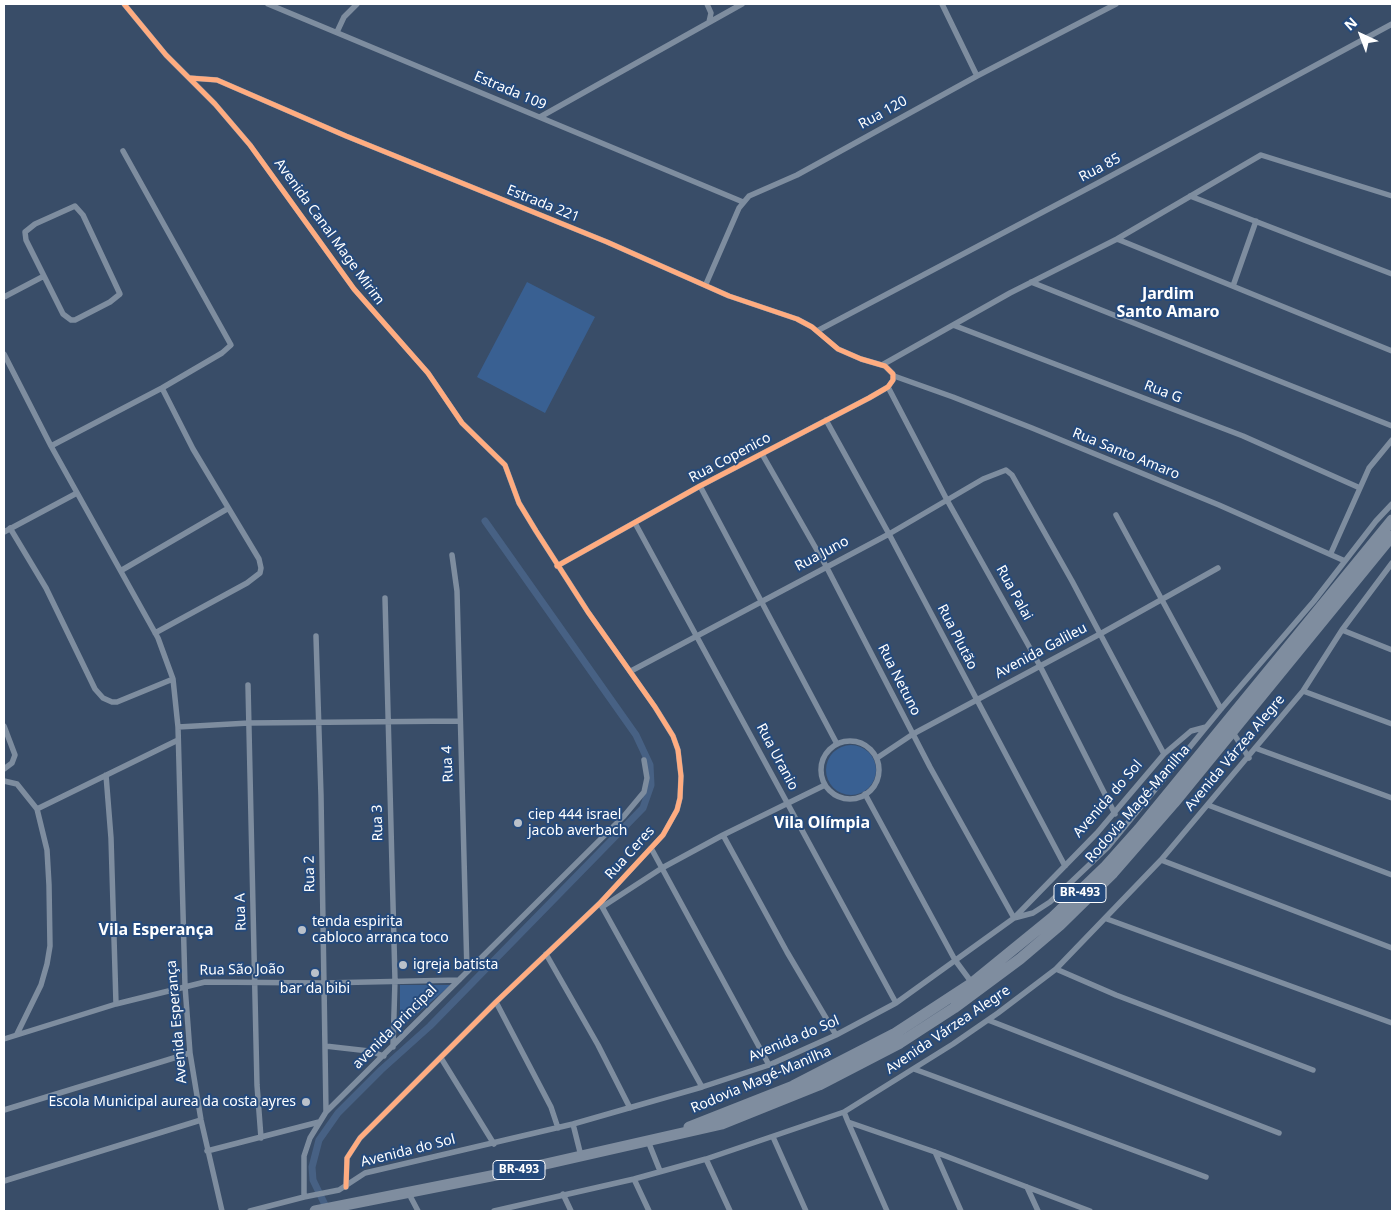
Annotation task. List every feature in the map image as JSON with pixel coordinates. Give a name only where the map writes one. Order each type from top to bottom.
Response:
[{"type":"highway","name":"Rodovia Magé-Manilha","points":[[664,1138],[793,1086],[853,1057],[928,1014],[972,984],[1053,917],[1106,866],[1166,797],[1392,520]]},
{"type":"highway","name":"Rodovia Magé-Manilha","points":[[315,1211],[581,1156],[722,1124],[819,1085],[900,1042],[978,991],[1060,925],[1113,873],[1392,536]]},
{"type":"street","name":"Avenida Canal Mage Mirim","points":[[124,4],[152,39],[216,104],[250,144],[354,289],[428,373],[457,417],[505,465],[510,476]]},
{"type":"street","name":"Estrada 109","points":[[268,4],[743,202]]},
{"type":"street","points":[[337,32],[344,17],[357,4]]},
{"type":"street","points":[[707,4],[710,13],[709,22]]},
{"type":"street","points":[[540,117],[742,4]]},
{"type":"street","points":[[942,4],[977,76]]},
{"type":"street","name":"Rua 120","points":[[743,202],[749,196],[797,175],[977,76],[1116,4]]},
{"type":"street","name":"Rua 85","points":[[817,331],[1112,176],[1392,24]]},
{"type":"street","name":"Estrada 221","points":[[190,78],[217,80],[706,284],[734,298],[797,319],[817,331],[843,352],[882,365]]},
{"type":"street","points":[[51,446],[162,388],[231,345],[124,151]]},
{"type":"street","points":[[882,365],[1031,282],[1117,239],[1261,155],[1392,196]]},
{"type":"street","points":[[1190,196],[1392,274]]},
{"type":"street","points":[[706,284],[743,202]]},
{"type":"street","points":[[75,206],[83,215],[120,294],[95,310],[70,320],[63,314],[44,276],[26,240],[25,232],[35,224],[75,206]]},
{"type":"street","points":[[1233,286],[1256,222]]},
{"type":"street","points":[[1117,239],[1392,351]]},
{"type":"street","points":[[4,297],[44,276]]},
{"type":"street","points":[[1031,282],[1392,426]]},
{"type":"street","name":"Rua G","points":[[953,325],[1243,436],[1360,488]]},
{"type":"street","name":"Avenida Esperança","points":[[4,354],[51,446],[122,570],[155,633],[173,679],[178,727],[184,986],[190,1053],[200,1120],[222,1211]]},
{"type":"street","points":[[882,365],[888,368],[894,376],[888,387]]},
{"type":"street","name":"Rua Santo Amaro","points":[[894,376],[1024,425],[1345,561]]},
{"type":"street","name":"Rua Copenico","points":[[557,566],[700,486],[888,387]]},
{"type":"street","name":"Rua Palai","points":[[888,387],[947,500],[1040,666],[1114,814]]},
{"type":"street","points":[[155,633],[199,610],[260,573],[261,568],[259,559],[227,509],[162,388]]},
{"type":"street","name":"Rua Plutão","points":[[826,420],[889,534],[975,700],[1065,866]]},
{"type":"street","points":[[1331,554],[1360,488],[1376,458],[1392,440]]},
{"type":"street","name":"Rua Netuno","points":[[762,454],[826,566],[912,734],[1014,918]]},
{"type":"street","name":"Rua Juno","points":[[631,671],[889,534],[1002,470],[1009,472],[1018,487],[1100,634]]},
{"type":"street","name":"Rua Ceres","points":[[346,1187],[346,1163],[351,1150],[383,1114],[496,1002],[601,905],[663,835],[677,810],[680,798],[678,750],[666,723],[557,566],[519,503],[510,476]]},
{"type":"street","name":"Rua Copenico","points":[[700,486],[837,744]]},
{"type":"street","points":[[4,532],[77,493]]},
{"type":"street","points":[[1014,918],[1041,908],[1087,869],[1138,813],[1221,709],[1314,601],[1376,521],[1392,504]]},
{"type":"street","points":[[122,570],[227,509]]},
{"type":"street","points":[[1116,514],[1161,601],[1221,709]]},
{"type":"street","name":"Rua Uranio","points":[[634,522],[896,1003]]},
{"type":"street","points":[[10,528],[46,588],[95,689],[103,698],[117,702],[173,679]]},
{"type":"street","name":"Rua 4","points":[[452,555],[457,591],[467,972]]},
{"type":"street","name":"Avenida Várzea Alegre","points":[[494,1211],[634,1179],[706,1159],[844,1112],[988,1020],[1056,969],[1161,860],[1249,758],[1255,748],[1303,691],[1342,630],[1392,563]]},
{"type":"street","name":"Avenida Galileu","points":[[877,758],[912,734],[1161,601],[1218,568]]},
{"type":"street","name":"Rua 3","points":[[385,598],[395,980],[393,1047]]},
{"type":"street","points":[[1342,630],[1392,650]]},
{"type":"street","points":[[1100,634],[1164,754]]},
{"type":"street","name":"Rua 2","points":[[316,636],[326,1112]]},
{"type":"street","name":"Rua A","points":[[248,685],[257,1084],[260,1138]]},
{"type":"street","points":[[1303,691],[1392,724]]},
{"type":"street","points":[[178,727],[249,723],[459,721]]},
{"type":"street","points":[[4,726],[15,755],[12,763],[4,769]]},
{"type":"street","name":"Avenida do Sol","points":[[304,1197],[339,1190],[365,1173],[558,1128],[702,1087],[769,1066],[836,1035],[896,1003],[1014,918],[1114,814],[1164,754],[1191,730],[1206,728]]},
{"type":"street","points":[[1232,731],[1249,758]]},
{"type":"street","points":[[36,810],[178,740]]},
{"type":"street","points":[[844,741],[857,741],[869,747],[877,758],[878,778],[865,794],[854,798],[843,798],[833,793],[822,775],[822,764],[826,756],[837,744],[844,741]]},
{"type":"street","points":[[1255,748],[1392,798]]},
{"type":"street","name":"avenida principal","points":[[304,1197],[304,1156],[310,1138],[326,1112],[640,799],[646,784],[644,760]]},
{"type":"street","points":[[106,775],[111,821],[116,1004]]},
{"type":"street","points":[[4,781],[17,784],[36,810],[47,850],[50,946],[41,985],[17,1034]]},
{"type":"street","points":[[702,1087],[601,905],[662,868],[723,835],[826,784]]},
{"type":"street","points":[[865,794],[955,960],[972,984]]},
{"type":"street","points":[[1208,805],[1392,875]]},
{"type":"street","points":[[723,835],[782,944],[836,1035]]},
{"type":"street","points":[[651,848],[769,1066]]},
{"type":"street","points":[[1161,860],[1392,948]]},
{"type":"street","points":[[1107,918],[1392,1022]]},
{"type":"street","points":[[546,954],[598,1045],[630,1108]]},
{"type":"street","points":[[1056,969],[1116,995],[1313,1070]]},
{"type":"street","name":"Rua São João","points":[[4,1039],[116,1004],[205,982],[323,983],[459,980]]},
{"type":"street","points":[[496,1002],[546,1098],[558,1128]]},
{"type":"street","points":[[988,1020],[1279,1133]]},
{"type":"street","points":[[325,1046],[369,1051],[384,1056]]},
{"type":"street","points":[[4,1110],[190,1053]]},
{"type":"street","points":[[441,1058],[494,1144]]},
{"type":"street","points":[[914,1069],[1206,1177]]},
{"type":"street","points":[[844,1112],[887,1211]]},
{"type":"street","points":[[4,1181],[200,1120]]},
{"type":"street","points":[[208,1151],[319,1122]]},
{"type":"street","points":[[848,1122],[935,1152],[1090,1211]]},
{"type":"street","points":[[573,1124],[581,1156]]},
{"type":"street","points":[[773,1137],[806,1211]]},
{"type":"street","points":[[648,1141],[660,1171]]},
{"type":"street","points":[[935,1152],[961,1211]]},
{"type":"street","points":[[706,1159],[730,1211]]},
{"type":"street","points":[[634,1179],[649,1211]]},
{"type":"street","points":[[1027,1187],[1038,1211]]},
{"type":"street","points":[[408,1192],[418,1211]]},
{"type":"street","points":[[563,1194],[571,1211]]},
{"type":"street","points":[[250,1211],[304,1197]]},
{"type":"shaded area","points":[[527,282],[595,317],[545,413],[477,377]]},
{"type":"shaded area","points":[[851,745],[860,747],[871,756],[876,770],[874,779],[865,790],[851,795],[842,793],[831,784],[826,770],[828,761],[837,750]]},
{"type":"shaded area","points":[[400,985],[451,985],[400,1028]]},
{"type":"waterway","points":[[328,1211],[313,1180],[312,1167],[319,1140],[338,1113],[381,1070],[430,1026],[643,808],[651,785],[650,765],[636,735],[485,521]]},
{"type":"cycle path","points":[[124,4],[166,55],[215,104],[250,145],[354,289],[428,373],[462,423],[505,465],[519,503],[588,612],[655,707],[673,736],[678,750],[681,776],[680,798],[677,810],[663,835],[600,903],[496,1002],[360,1138],[347,1158],[346,1187]]},
{"type":"cycle path","points":[[190,78],[217,80],[346,136],[607,242],[729,296],[797,319],[812,327],[838,349],[861,359],[885,366],[893,374],[893,380],[888,387],[869,398],[700,486],[557,566]]},
{"type":"place","name":"ciep 444 israel jacob averbach","points":[[518,823]]},
{"type":"place","name":"tenda espirita cabloco arranca toco","points":[[302,930]]},
{"type":"place","name":"igreja batista","points":[[403,965]]},
{"type":"place","name":"bar da bibi","points":[[315,973]]},
{"type":"place","name":"Escola Municipal aurea da costa ayres","points":[[306,1102]]},
{"type":"district","name":"Jardim Santo Amaro","points":[[1168,303]]},
{"type":"district","name":"Vila Olímpia","points":[[822,823]]},
{"type":"district","name":"Vila Esperança","points":[[156,930]]}]
